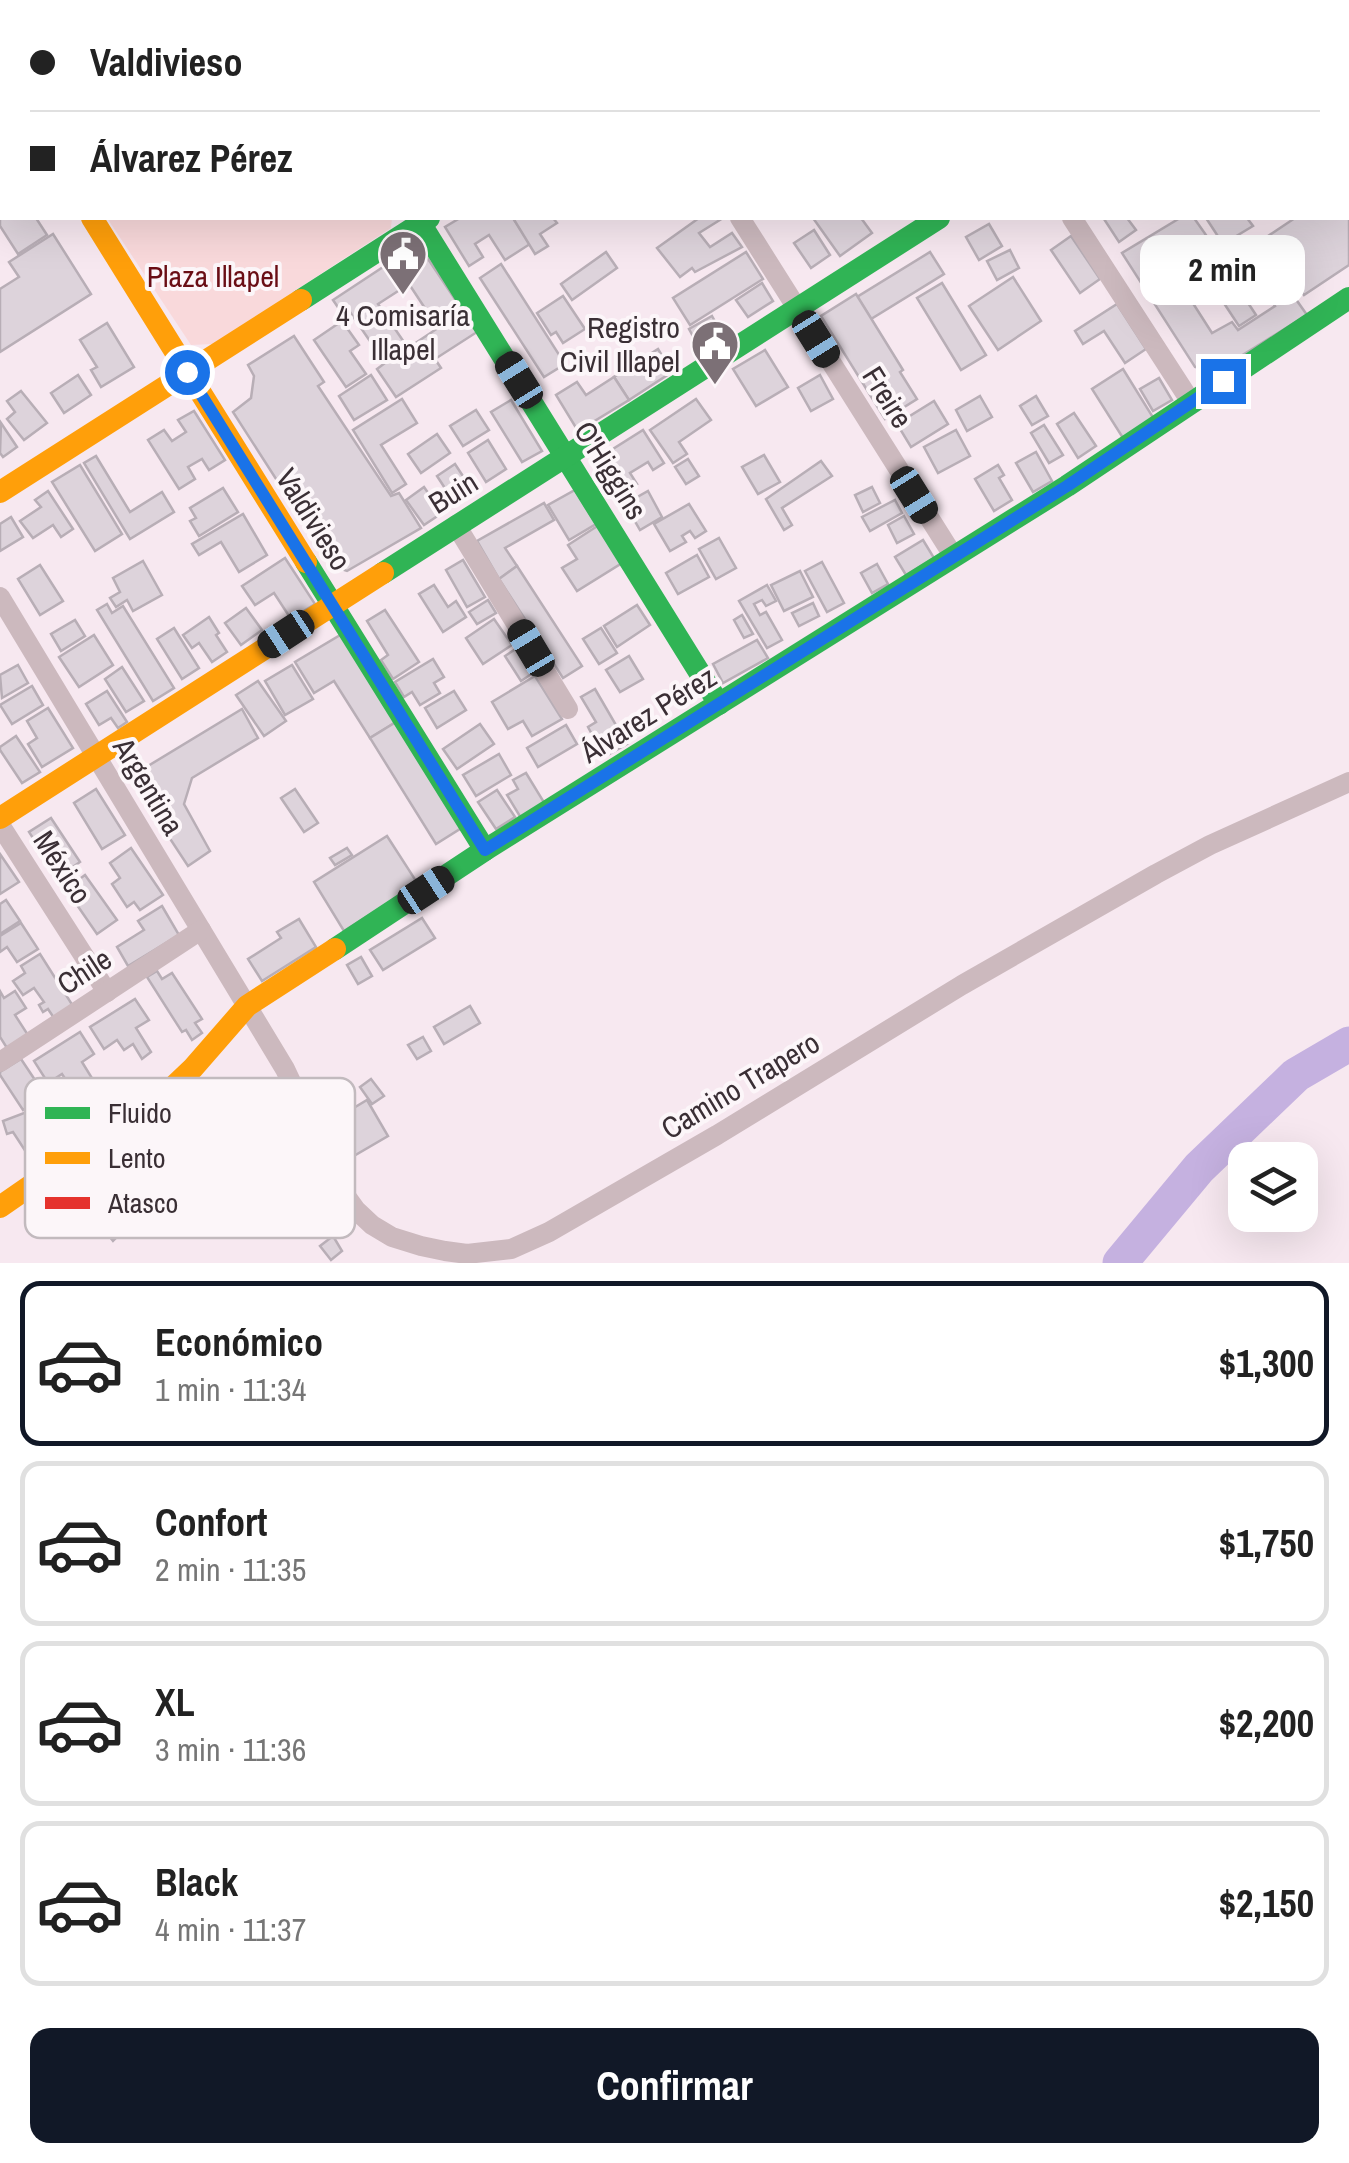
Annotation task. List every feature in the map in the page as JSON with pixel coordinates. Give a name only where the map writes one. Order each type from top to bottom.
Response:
[{"type":"street","name":"Valdivieso","points":[[93,220],[485,850]]},
{"type":"street","points":[[0,492],[420,220]]},
{"type":"street","name":"O'Higgins","points":[[423,220],[719,704]]},
{"type":"street","name":"Freire","points":[[741,220],[954,557]]},
{"type":"street","name":"Buin","points":[[0,821],[95,755],[936,220]]},
{"type":"street","points":[[1073,220],[1191,402]]},
{"type":"street","name":"Álvarez Pérez","points":[[182,1078],[247,1006],[485,850],[1067,486],[1349,298]]},
{"type":"street","points":[[456,525],[568,709]]},
{"type":"street","name":"Argentina","points":[[0,597],[247,1006]]},
{"type":"street","name":"Camino Trapero","points":[[355,1209],[392,1236],[420,1246],[467,1254],[511,1250],[580,1216],[962,985],[1156,874],[1349,782]]},
{"type":"street","name":"México","points":[[0,821],[107,992]]},
{"type":"street","name":"Chile","points":[[0,1062],[201,930]]},
{"type":"street","name":"Camino Trapero","points":[[247,1006],[290,1078]]},
{"type":"street","name":"Álvarez Pérez","points":[[0,1207],[25,1190]]},
{"type":"green space","name":"Plaza Illapel","points":[[108,220],[392,220],[391,228],[213,344],[191,345]]},
{"type":"building","points":[[0,220],[37,220],[47,235],[18,254]]},
{"type":"building","points":[[457,220],[514,220],[530,244],[505,260],[489,235],[475,244],[483,257],[469,266],[445,227]]},
{"type":"building","points":[[514,220],[557,223],[540,234],[548,246],[535,254]]},
{"type":"building","points":[[696,220],[720,220],[699,233],[710,247],[732,233],[742,247],[680,277],[657,248]]},
{"type":"building","points":[[814,220],[862,220],[872,233],[840,256]]},
{"type":"building","points":[[1105,220],[1128,220],[1136,230],[1119,242]]},
{"type":"building","points":[[1177,220],[1195,220],[1206,235],[1164,258],[1212,333],[1232,322],[1238,330],[1275,306],[1256,275],[1271,264],[1307,315],[1215,372],[1195,367],[1122,253]]},
{"type":"building","points":[[1207,220],[1248,220],[1253,226],[1223,244]]},
{"type":"building","points":[[1292,220],[1349,220],[1349,265],[1304,295],[1265,238]]},
{"type":"building","points":[[989,224],[1002,246],[979,260],[966,237]]},
{"type":"building","points":[[814,230],[830,255],[811,268],[794,243]]},
{"type":"building","points":[[53,234],[91,294],[0,352],[0,289],[19,277],[9,262]]},
{"type":"building","points":[[1071,236],[1100,279],[1080,293],[1051,250]]},
{"type":"building","points":[[418,244],[477,332],[435,359],[441,368],[396,397],[377,369],[385,363],[350,312],[344,316],[333,300]],"holes":[[[409,284],[438,328],[408,348],[378,304]]]},
{"type":"building","points":[[1010,250],[1019,268],[997,280],[987,261]]},
{"type":"building","points":[[606,252],[617,268],[572,300],[561,284]]},
{"type":"building","points":[[746,252],[763,279],[690,325],[673,298]]},
{"type":"building","points":[[930,252],[944,274],[871,319],[857,297]]},
{"type":"building","points":[[501,264],[565,364],[544,377],[480,278]]},
{"type":"building","points":[[1223,265],[1256,315],[1239,326],[1206,276]]},
{"type":"building","points":[[1013,277],[1041,321],[998,350],[969,306]]},
{"type":"building","points":[[762,283],[773,301],[748,317],[736,300]]},
{"type":"building","points":[[942,283],[986,355],[961,370],[917,298]]},
{"type":"building","points":[[856,294],[917,399],[885,419],[821,316]]},
{"type":"building","points":[[563,296],[585,329],[563,343],[556,332],[551,335],[537,313]]},
{"type":"building","points":[[1117,304],[1146,349],[1125,363],[1104,331],[1083,344],[1075,331]]},
{"type":"building","points":[[712,316],[723,336],[700,349],[689,329]]},
{"type":"building","points":[[342,321],[359,345],[350,351],[366,374],[346,387],[314,340]]},
{"type":"building","points":[[107,323],[134,367],[101,387],[91,370],[97,367],[80,340]]},
{"type":"building","points":[[294,336],[324,382],[318,386],[391,496],[399,493],[421,528],[347,571],[332,566],[233,412],[251,398],[254,376],[248,365]]},
{"type":"building","points":[[658,349],[672,372],[629,400],[614,377]]},
{"type":"building","points":[[765,350],[788,387],[756,406],[733,369]]},
{"type":"building","points":[[1123,369],[1154,419],[1123,438],[1092,389]]},
{"type":"building","points":[[78,375],[91,395],[64,413],[51,393]]},
{"type":"building","points":[[371,375],[387,400],[354,420],[339,396]]},
{"type":"building","points":[[820,375],[833,399],[811,411],[798,388]]},
{"type":"building","points":[[614,377],[629,400],[578,431],[556,395],[577,382],[586,395]]},
{"type":"building","points":[[1159,378],[1172,400],[1153,411],[1140,389]]},
{"type":"building","points":[[21,391],[47,423],[24,440],[7,419],[15,412],[7,401]]},
{"type":"building","points":[[980,396],[992,417],[967,431],[956,410]]},
{"type":"building","points":[[1036,396],[1048,416],[1032,425],[1020,406]]},
{"type":"building","points":[[402,399],[417,423],[381,445],[406,484],[392,493],[353,430]]},
{"type":"building","points":[[696,399],[711,420],[679,442],[687,454],[673,463],[650,430]]},
{"type":"building","points":[[511,400],[542,451],[522,462],[491,412]]},
{"type":"building","points":[[934,401],[948,424],[911,447],[897,424]]},
{"type":"building","points":[[476,410],[489,430],[463,446],[450,426]]},
{"type":"building","points":[[194,411],[225,460],[209,470],[202,459],[188,467],[195,479],[179,489],[148,440],[164,430],[172,441],[186,432],[178,420]]},
{"type":"building","points":[[1074,413],[1096,446],[1078,458],[1057,424]]},
{"type":"building","points":[[1,423],[17,447],[3,457],[0,453]]},
{"type":"building","points":[[1044,425],[1063,455],[1049,463],[1031,433]]},
{"type":"building","points":[[643,430],[664,463],[653,470],[648,462],[630,473],[637,484],[617,496],[594,461]]},
{"type":"building","points":[[956,430],[970,456],[938,473],[924,447]]},
{"type":"building","points":[[437,434],[450,453],[421,473],[408,454]]},
{"type":"building","points":[[488,440],[506,469],[486,482],[468,453]]},
{"type":"building","points":[[1036,452],[1052,481],[1033,492],[1016,463]]},
{"type":"building","points":[[764,455],[780,482],[758,494],[742,467]]},
{"type":"building","points":[[96,456],[130,512],[162,492],[174,512],[130,539],[84,463]]},
{"type":"building","points":[[688,459],[699,476],[686,484],[675,467]]},
{"type":"building","points":[[821,461],[832,476],[782,508],[792,525],[784,530],[766,499]]},
{"type":"building","points":[[455,464],[472,490],[454,502],[437,476]]},
{"type":"building","points":[[80,465],[122,534],[95,551],[52,482]]},
{"type":"building","points":[[998,465],[1004,475],[999,478],[1012,500],[994,511],[975,479]]},
{"type":"building","points":[[424,487],[442,513],[424,525],[406,500]]},
{"type":"building","points":[[872,487],[880,503],[863,512],[855,495]]},
{"type":"building","points":[[223,488],[238,512],[199,536],[190,521],[196,518],[190,508]]},
{"type":"building","points":[[575,490],[596,524],[569,540],[548,505]]},
{"type":"building","points":[[48,491],[73,529],[61,537],[53,525],[33,538],[20,521],[41,507],[35,500]]},
{"type":"building","points":[[648,491],[662,517],[640,530],[625,504]]},
{"type":"building","points":[[895,500],[902,513],[870,531],[862,517]]},
{"type":"building","points":[[544,503],[554,520],[505,548],[517,566],[499,579],[477,541]]},
{"type":"building","points":[[689,504],[706,531],[695,538],[690,531],[682,536],[686,542],[670,551],[654,524]]},
{"type":"building","points":[[243,514],[267,555],[239,572],[221,542],[199,555],[192,544]]},
{"type":"building","points":[[904,516],[914,534],[897,543],[888,525]]},
{"type":"building","points":[[11,517],[23,537],[0,551],[0,524]]},
{"type":"building","points":[[599,525],[622,563],[577,591],[562,568],[577,559],[568,545]]},
{"type":"building","points":[[719,538],[736,568],[716,579],[699,549]]},
{"type":"building","points":[[923,540],[934,558],[906,575],[895,557]]},
{"type":"building","points":[[697,555],[709,577],[678,594],[666,573]]},
{"type":"building","points":[[285,558],[315,604],[291,619],[274,593],[255,605],[242,586]]},
{"type":"building","points":[[463,560],[485,597],[467,607],[446,570]]},
{"type":"building","points":[[143,561],[162,595],[133,611],[127,600],[116,607],[110,598],[120,592],[113,578]]},
{"type":"building","points":[[822,562],[844,603],[827,612],[805,571]]},
{"type":"building","points":[[877,564],[888,584],[872,593],[861,573]]},
{"type":"building","points":[[40,565],[63,601],[40,615],[18,579]]},
{"type":"building","points":[[517,566],[582,666],[563,678],[499,579]]},
{"type":"building","points":[[800,571],[813,597],[784,611],[771,585]]},
{"type":"building","points":[[434,585],[448,607],[456,601],[466,617],[443,632],[419,594]]},
{"type":"building","points":[[767,585],[776,601],[766,606],[762,600],[754,604],[760,615],[766,612],[782,640],[767,648],[739,601]]},
{"type":"building","points":[[488,600],[496,613],[477,624],[469,612]]},
{"type":"building","points":[[813,603],[819,616],[799,626],[792,613]]},
{"type":"building","points":[[107,604],[112,613],[123,606],[174,688],[153,701],[97,610]]},
{"type":"building","points":[[637,605],[650,625],[617,647],[604,626]]},
{"type":"building","points":[[246,608],[262,630],[241,645],[225,623]]},
{"type":"building","points":[[385,610],[419,662],[393,679],[381,660],[388,655],[367,621]]},
{"type":"building","points":[[742,615],[753,634],[744,638],[734,620]]},
{"type":"building","points":[[209,617],[227,652],[212,662],[199,643],[192,648],[183,635]]},
{"type":"building","points":[[494,619],[512,645],[483,664],[466,638]]},
{"type":"building","points":[[75,620],[85,636],[61,651],[51,634]]},
{"type":"building","points":[[174,628],[199,668],[182,679],[157,639]]},
{"type":"building","points":[[601,628],[617,653],[599,664],[583,639]]},
{"type":"building","points":[[342,634],[396,722],[370,738],[334,681],[314,693],[295,662]]},
{"type":"building","points":[[94,635],[113,665],[79,687],[59,657]]},
{"type":"building","points":[[757,640],[768,658],[723,683],[713,664]]},
{"type":"building","points":[[517,648],[533,673],[521,681],[505,656]]},
{"type":"building","points":[[629,656],[643,679],[620,692],[606,670]]},
{"type":"building","points":[[433,659],[444,677],[434,683],[440,693],[420,705],[412,692],[404,697],[395,682]]},
{"type":"building","points":[[18,665],[28,683],[2,698],[0,675]]},
{"type":"building","points":[[292,665],[313,699],[285,715],[265,681]]},
{"type":"building","points":[[122,667],[144,701],[126,712],[105,679]]},
{"type":"building","points":[[535,676],[562,719],[532,736],[523,721],[508,729],[492,702]]},
{"type":"building","points":[[258,681],[286,721],[264,736],[236,695]]},
{"type":"building","points":[[32,686],[43,705],[12,724],[0,705]]},
{"type":"building","points":[[595,689],[627,744],[604,757],[588,727],[596,722],[581,697]]},
{"type":"building","points":[[107,691],[127,722],[118,728],[111,718],[99,725],[86,704]]},
{"type":"building","points":[[454,691],[466,710],[437,728],[425,708]]},
{"type":"building","points":[[48,708],[73,748],[42,767],[28,744],[37,738],[27,721]]},
{"type":"building","points":[[242,709],[258,738],[192,778],[184,804],[210,851],[188,866],[138,790],[143,769]]},
{"type":"building","points":[[396,722],[463,827],[436,844],[370,738]]},
{"type":"building","points":[[480,724],[494,744],[457,769],[443,749]]},
{"type":"building","points":[[566,725],[577,744],[538,767],[527,748]]},
{"type":"building","points":[[16,736],[40,772],[22,783],[0,750]]},
{"type":"building","points":[[499,754],[511,775],[476,796],[463,775]]},
{"type":"building","points":[[526,773],[545,804],[521,818],[507,795],[518,789],[513,780]]},
{"type":"building","points":[[96,789],[125,835],[102,849],[74,803]]},
{"type":"building","points":[[295,789],[318,823],[304,832],[281,798]]},
{"type":"building","points":[[497,790],[515,817],[496,829],[478,802]]},
{"type":"building","points":[[51,818],[80,862],[58,877],[29,832]]},
{"type":"building","points":[[387,836],[418,884],[344,931],[314,882]]},
{"type":"building","points":[[131,848],[163,895],[140,910],[134,902],[127,907],[112,884],[120,878],[110,863]]},
{"type":"building","points":[[347,848],[352,855],[335,865],[330,858]]},
{"type":"building","points":[[0,854],[19,882],[0,894]]},
{"type":"building","points":[[85,875],[117,920],[97,934],[66,889]]},
{"type":"building","points":[[6,900],[20,921],[0,934],[0,904]]},
{"type":"building","points":[[162,906],[179,935],[128,966],[117,947],[144,930],[138,921]]},
{"type":"building","points":[[422,918],[435,938],[383,970],[370,950]]},
{"type":"building","points":[[299,919],[316,947],[262,981],[248,959],[281,938],[277,932]]},
{"type":"building","points":[[21,923],[38,949],[17,962],[7,947],[0,952],[0,936]]},
{"type":"building","points":[[40,954],[73,1006],[54,1018],[48,1009],[43,1012],[39,1005],[44,1002],[34,988],[23,995],[13,981],[25,973],[21,966]]},
{"type":"building","points":[[361,957],[372,976],[358,984],[347,965]]},
{"type":"building","points":[[157,971],[162,979],[172,973],[202,1019],[195,1023],[202,1033],[192,1040],[186,1030],[182,1032],[147,977]]},
{"type":"building","points":[[0,991],[4,998],[15,991],[26,1008],[15,1015],[28,1035],[7,1048],[0,1037]]},
{"type":"building","points":[[135,999],[149,1020],[136,1028],[151,1052],[142,1059],[133,1044],[124,1050],[117,1040],[104,1049],[90,1027]]},
{"type":"building","points":[[470,1006],[480,1023],[444,1044],[434,1027]]},
{"type":"building","points":[[80,1032],[94,1054],[82,1062],[92,1078],[65,1078],[62,1074],[45,1078],[34,1061]]},
{"type":"building","points":[[423,1037],[431,1051],[417,1059],[408,1045]]},
{"type":"building","points":[[21,1059],[34,1078],[25,1078],[23,1110],[0,1075]]},
{"type":"building","points":[[371,1079],[384,1096],[372,1104],[360,1087]]},
{"type":"building","points":[[367,1100],[388,1136],[355,1155],[355,1107]]},
{"type":"building","points":[[25,1113],[25,1150],[13,1132],[7,1134],[3,1121]]},
{"type":"building","points":[[334,1238],[342,1251],[331,1260],[320,1246]]},
{"type":"waterway","points":[[1120,1263],[1199,1168],[1296,1075],[1349,1044]]},
{"type":"traffic: fast","points":[[418,220],[719,704]]},
{"type":"traffic: fast","points":[[301,300],[426,220]]},
{"type":"traffic: fast","points":[[383,573],[936,220]]},
{"type":"traffic: fast","points":[[335,949],[485,850],[1067,486],[1349,298]]},
{"type":"traffic: fast","points":[[306,562],[485,850]]},
{"type":"traffic: slow","points":[[93,220],[306,562]]},
{"type":"traffic: slow","points":[[0,492],[301,300]]},
{"type":"traffic: slow","points":[[0,818],[383,573]]},
{"type":"traffic: slow","points":[[182,1078],[247,1006],[335,949]]},
{"type":"traffic: slow","points":[[0,1207],[25,1190]]},
{"type":"place","name":"4 Comisaría Illapel","points":[[403,296]]},
{"type":"place","name":"Registro Civil Illapel","points":[[715,386]]},
{"type":"route","points":[[187,372],[485,850],[1067,486],[1223,381]]}]
